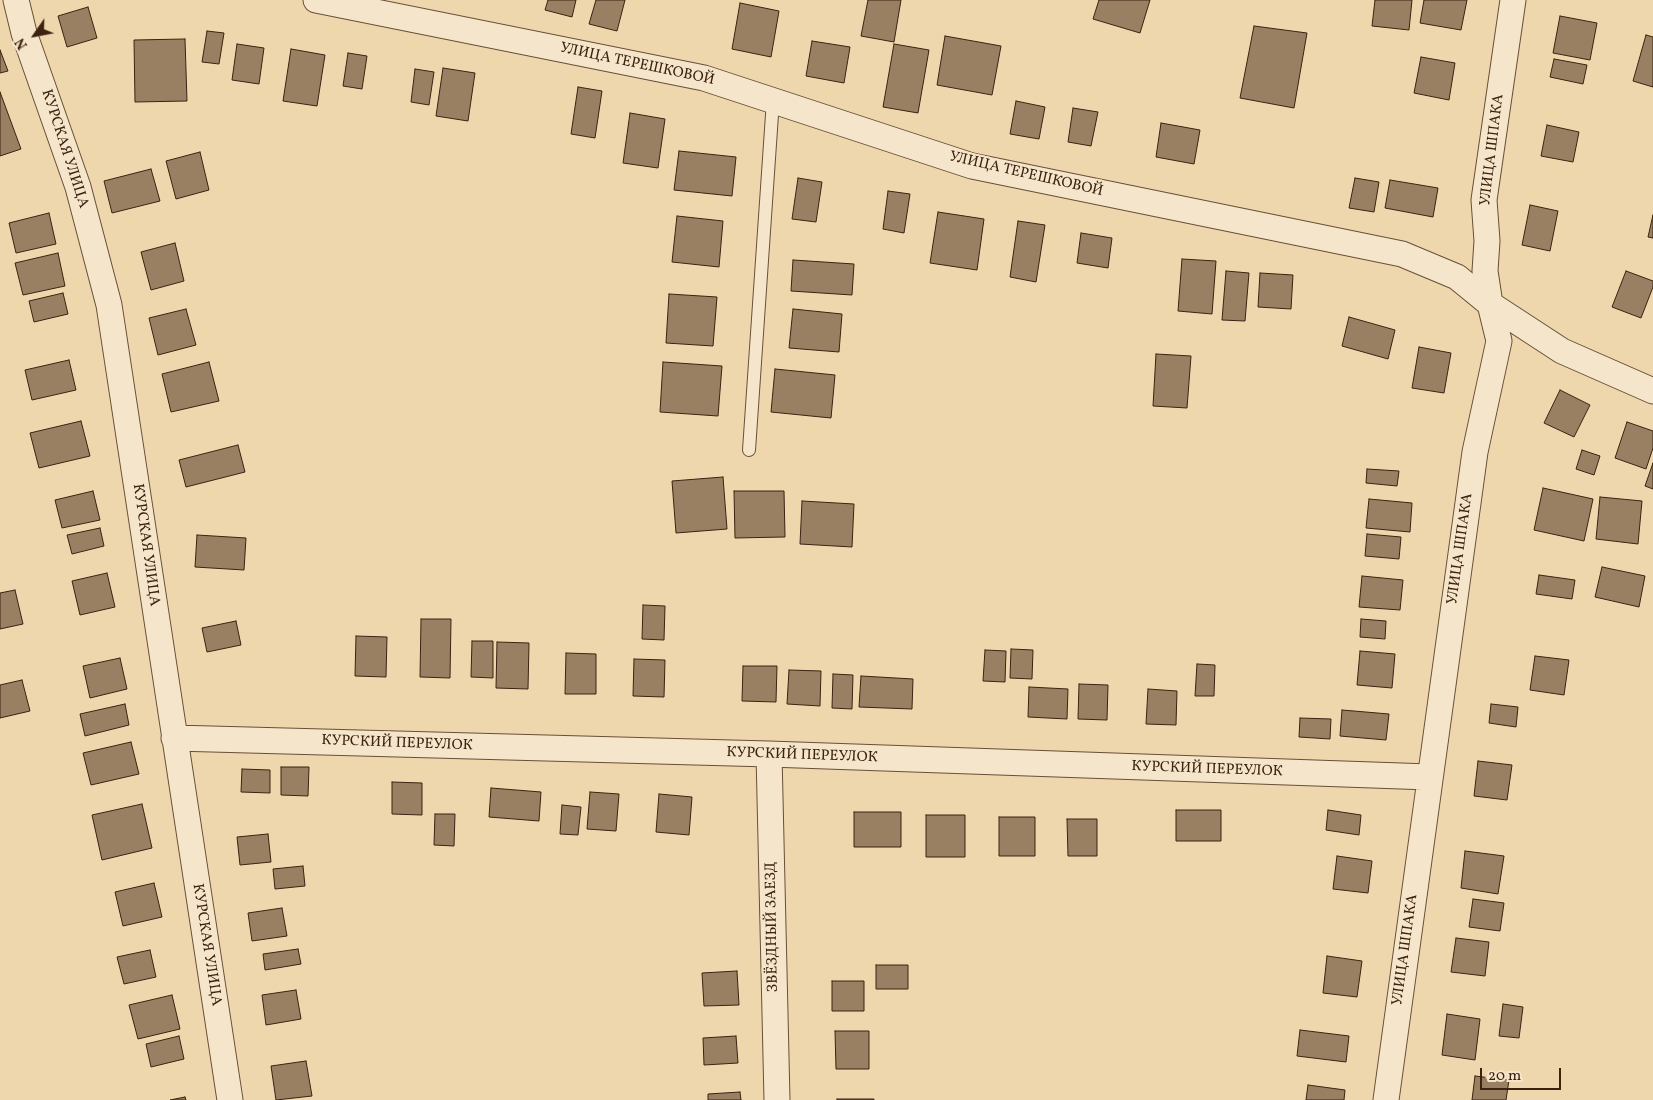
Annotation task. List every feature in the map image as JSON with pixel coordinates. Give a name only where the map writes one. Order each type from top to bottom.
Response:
[{"type":"street","name":"КУРСКАЯ УЛИЦА","points":[[16,0],[24,34],[78,187],[109,305],[230,1100]]},
{"type":"street","name":"УЛИЦА ТЕРЕШКОВОЙ","points":[[316,0],[704,78],[972,166],[1402,254],[1457,277],[1490,304],[1562,352],[1653,391]]},
{"type":"street","name":"УЛИЦА ШПАКА","points":[[1386,1100],[1475,452],[1499,341],[1490,304],[1485,270],[1487,242],[1484,200],[1513,0]]},
{"type":"street","name":"КУРСКИЙ ПЕРЕУЛОК","points":[[174,738],[769,754],[1430,777]]},
{"type":"street","name":"ЗВЁЗДНЫЙ ЗАЕЗД","points":[[769,754],[777,1100]]},
{"type":"lane","points":[[749,450],[773,100]]},
{"type":"building","points":[[548,0],[576,0],[572,17],[545,10]]},
{"type":"building","points":[[596,0],[625,0],[617,31],[589,24]]},
{"type":"building","points":[[868,0],[901,0],[894,42],[861,36]]},
{"type":"building","points":[[1099,0],[1150,0],[1140,33],[1093,19]]},
{"type":"building","points":[[1375,0],[1412,0],[1409,30],[1372,26]]},
{"type":"building","points":[[1424,0],[1467,0],[1461,30],[1420,23]]},
{"type":"building","points":[[740,3],[779,11],[771,57],[732,49]]},
{"type":"building","points":[[88,7],[97,38],[67,47],[58,16]]},
{"type":"building","points":[[1560,16],[1597,23],[1590,60],[1553,53]]},
{"type":"building","points":[[1254,26],[1307,33],[1294,108],[1240,98]]},
{"type":"building","points":[[207,31],[224,33],[219,64],[202,62]]},
{"type":"building","points":[[1646,35],[1653,37],[1653,87],[1633,81]]},
{"type":"building","points":[[945,36],[1001,46],[992,95],[937,85]]},
{"type":"building","points":[[185,39],[187,101],[135,102],[134,40]]},
{"type":"building","points":[[812,41],[850,47],[844,83],[806,76]]},
{"type":"building","points":[[237,44],[264,48],[259,84],[232,80]]},
{"type":"building","points":[[894,44],[929,50],[918,113],[883,107]]},
{"type":"building","points":[[291,49],[325,55],[317,106],[283,101]]},
{"type":"building","points":[[0,50],[8,71],[0,73]]},
{"type":"building","points":[[348,53],[367,56],[362,89],[343,86]]},
{"type":"building","points":[[1421,57],[1455,63],[1449,100],[1414,93]]},
{"type":"building","points":[[1554,59],[1587,65],[1583,84],[1550,77]]},
{"type":"building","points":[[443,68],[475,73],[468,121],[436,116]]},
{"type":"building","points":[[415,69],[434,72],[429,105],[411,102]]},
{"type":"building","points":[[578,87],[602,91],[595,138],[571,134]]},
{"type":"building","points":[[0,92],[21,149],[0,156]]},
{"type":"building","points":[[1016,101],[1045,107],[1039,139],[1010,134]]},
{"type":"building","points":[[1073,108],[1098,112],[1091,146],[1068,142]]},
{"type":"building","points":[[630,113],[665,119],[658,168],[623,163]]},
{"type":"building","points":[[1161,123],[1200,130],[1194,164],[1156,157]]},
{"type":"building","points":[[1547,125],[1579,132],[1573,162],[1541,156]]},
{"type":"building","points":[[679,151],[736,157],[732,196],[674,190]]},
{"type":"building","points":[[200,152],[209,190],[176,199],[166,161]]},
{"type":"building","points":[[151,169],[160,201],[112,213],[104,181]]},
{"type":"building","points":[[798,178],[822,182],[816,222],[792,219]]},
{"type":"building","points":[[1355,178],[1379,182],[1374,212],[1349,208]]},
{"type":"building","points":[[1390,180],[1438,188],[1433,217],[1385,208]]},
{"type":"building","points":[[888,191],[910,194],[904,233],[883,229]]},
{"type":"building","points":[[1530,205],[1558,211],[1550,251],[1522,245]]},
{"type":"building","points":[[938,212],[984,219],[977,270],[930,263]]},
{"type":"building","points":[[49,213],[56,244],[16,253],[9,223]]},
{"type":"building","points":[[1653,215],[1653,238],[1648,237]]},
{"type":"building","points":[[677,216],[723,221],[719,267],[672,262]]},
{"type":"building","points":[[1018,221],[1045,225],[1036,282],[1010,277]]},
{"type":"building","points":[[1081,233],[1112,238],[1108,268],[1077,263]]},
{"type":"building","points":[[175,243],[184,281],[151,290],[141,252]]},
{"type":"building","points":[[58,253],[65,286],[23,295],[15,263]]},
{"type":"building","points":[[1182,259],[1216,261],[1212,314],[1178,311]]},
{"type":"building","points":[[793,260],[854,264],[852,295],[791,291]]},
{"type":"building","points":[[1226,271],[1249,273],[1245,321],[1222,320]]},
{"type":"building","points":[[1626,271],[1653,281],[1653,287],[1641,318],[1612,307]]},
{"type":"building","points":[[1260,273],[1293,275],[1291,309],[1258,307]]},
{"type":"building","points":[[63,293],[68,314],[34,322],[29,301]]},
{"type":"building","points":[[669,294],[717,297],[713,346],[666,343]]},
{"type":"building","points":[[186,309],[196,345],[158,355],[149,318]]},
{"type":"building","points":[[793,309],[842,314],[839,352],[789,348]]},
{"type":"building","points":[[1349,317],[1395,330],[1388,359],[1342,346]]},
{"type":"building","points":[[1419,347],[1451,353],[1444,393],[1412,388]]},
{"type":"building","points":[[1156,354],[1191,356],[1187,408],[1153,406]]},
{"type":"building","points":[[69,360],[76,390],[32,400],[25,370]]},
{"type":"building","points":[[209,362],[219,401],[171,412],[162,374]]},
{"type":"building","points":[[663,362],[722,366],[718,416],[660,412]]},
{"type":"building","points":[[775,369],[835,375],[831,418],[771,412]]},
{"type":"building","points":[[1560,390],[1590,405],[1574,437],[1544,423]]},
{"type":"building","points":[[81,421],[90,456],[39,468],[30,433]]},
{"type":"building","points":[[1627,422],[1653,431],[1653,448],[1646,469],[1615,458]]},
{"type":"building","points":[[238,445],[245,472],[186,487],[179,460]]},
{"type":"building","points":[[1582,450],[1600,456],[1594,475],[1576,469]]},
{"type":"building","points":[[1653,463],[1653,489],[1645,486]]},
{"type":"building","points":[[1367,469],[1399,471],[1397,486],[1366,483]]},
{"type":"building","points":[[723,477],[727,529],[676,533],[672,481]]},
{"type":"building","points":[[1543,488],[1593,499],[1584,541],[1534,530]]},
{"type":"building","points":[[93,491],[100,520],[62,528],[55,500]]},
{"type":"building","points":[[734,491],[784,491],[785,537],[735,538]]},
{"type":"building","points":[[1600,497],[1642,501],[1638,544],[1596,539]]},
{"type":"building","points":[[1369,499],[1412,503],[1410,532],[1366,528]]},
{"type":"building","points":[[802,501],[854,504],[852,547],[800,544]]},
{"type":"building","points":[[100,528],[104,546],[72,554],[67,535]]},
{"type":"building","points":[[1367,534],[1401,537],[1399,559],[1365,556]]},
{"type":"building","points":[[197,535],[246,538],[244,570],[195,567]]},
{"type":"building","points":[[1602,567],[1645,576],[1639,607],[1595,597]]},
{"type":"building","points":[[107,573],[115,607],[80,615],[72,581]]},
{"type":"building","points":[[1539,575],[1575,580],[1572,599],[1536,594]]},
{"type":"building","points":[[1362,576],[1403,580],[1400,610],[1359,607]]},
{"type":"building","points":[[15,590],[23,624],[0,629],[0,593]]},
{"type":"building","points":[[643,605],[665,606],[664,640],[642,639]]},
{"type":"building","points":[[421,619],[451,619],[450,678],[420,677]]},
{"type":"building","points":[[1361,619],[1386,621],[1385,639],[1360,637]]},
{"type":"building","points":[[236,621],[241,645],[207,652],[202,628]]},
{"type":"building","points":[[356,636],[387,637],[386,677],[355,676]]},
{"type":"building","points":[[472,641],[493,641],[493,678],[471,677]]},
{"type":"building","points":[[497,642],[529,643],[528,689],[496,688]]},
{"type":"building","points":[[1011,649],[1033,650],[1032,679],[1010,678]]},
{"type":"building","points":[[985,650],[1006,651],[1005,682],[983,681]]},
{"type":"building","points":[[1360,651],[1395,654],[1392,688],[1357,685]]},
{"type":"building","points":[[566,653],[596,654],[596,694],[565,694]]},
{"type":"building","points":[[1535,656],[1569,660],[1564,695],[1530,690]]},
{"type":"building","points":[[120,658],[127,689],[90,698],[83,666]]},
{"type":"building","points":[[634,659],[665,660],[664,697],[633,696]]},
{"type":"building","points":[[1197,664],[1215,665],[1214,696],[1195,696]]},
{"type":"building","points":[[743,666],[777,666],[776,702],[742,701]]},
{"type":"building","points":[[789,670],[821,671],[820,706],[787,704]]},
{"type":"building","points":[[833,674],[853,675],[852,709],[832,708]]},
{"type":"building","points":[[861,676],[913,679],[912,709],[859,707]]},
{"type":"building","points":[[22,680],[30,711],[0,718],[0,685]]},
{"type":"building","points":[[1079,684],[1108,685],[1107,720],[1078,719]]},
{"type":"building","points":[[1029,687],[1068,689],[1067,719],[1028,717]]},
{"type":"building","points":[[1148,689],[1177,691],[1176,725],[1146,724]]},
{"type":"building","points":[[125,704],[129,725],[85,736],[80,714]]},
{"type":"building","points":[[1491,704],[1518,707],[1516,727],[1489,723]]},
{"type":"building","points":[[1342,710],[1389,714],[1386,740],[1340,736]]},
{"type":"building","points":[[1300,718],[1331,719],[1330,739],[1299,737]]},
{"type":"building","points":[[131,742],[139,774],[91,785],[83,753]]},
{"type":"building","points":[[1478,761],[1512,765],[1507,800],[1474,796]]},
{"type":"building","points":[[281,767],[309,767],[308,796],[281,795]]},
{"type":"building","points":[[242,769],[270,770],[270,793],[241,792]]},
{"type":"building","points":[[392,782],[422,783],[422,815],[392,814]]},
{"type":"building","points":[[491,788],[541,792],[539,821],[489,817]]},
{"type":"building","points":[[590,792],[619,794],[616,831],[587,829]]},
{"type":"building","points":[[659,794],[692,797],[689,835],[656,832]]},
{"type":"building","points":[[142,804],[152,848],[102,860],[92,815]]},
{"type":"building","points":[[562,805],[581,807],[578,835],[560,834]]},
{"type":"building","points":[[1176,810],[1221,810],[1221,841],[1176,841]]},
{"type":"building","points":[[1328,810],[1361,815],[1359,835],[1326,830]]},
{"type":"building","points":[[854,812],[901,812],[901,847],[854,847]]},
{"type":"building","points":[[435,814],[455,814],[454,846],[434,845]]},
{"type":"building","points":[[926,815],[965,815],[965,857],[926,857]]},
{"type":"building","points":[[999,817],[1035,817],[1035,856],[999,856]]},
{"type":"building","points":[[1067,819],[1097,819],[1097,856],[1068,856]]},
{"type":"building","points":[[268,834],[271,862],[240,865],[237,837]]},
{"type":"building","points":[[1465,851],[1504,856],[1498,894],[1461,888]]},
{"type":"building","points":[[1337,856],[1372,861],[1368,893],[1333,889]]},
{"type":"building","points":[[303,866],[305,886],[275,889],[273,869]]},
{"type":"building","points":[[154,883],[162,917],[123,926],[115,892]]},
{"type":"building","points":[[1473,899],[1504,903],[1500,931],[1469,927]]},
{"type":"building","points":[[282,908],[287,936],[252,941],[248,913]]},
{"type":"building","points":[[1456,938],[1489,942],[1485,976],[1451,972]]},
{"type":"building","points":[[298,949],[301,964],[265,970],[263,954]]},
{"type":"building","points":[[150,950],[156,977],[124,984],[117,957]]},
{"type":"building","points":[[1327,956],[1362,961],[1357,997],[1323,993]]},
{"type":"building","points":[[876,965],[908,965],[908,989],[876,989]]},
{"type":"building","points":[[737,971],[739,1005],[704,1006],[702,973]]},
{"type":"building","points":[[832,981],[864,981],[864,1011],[832,1011]]},
{"type":"building","points":[[296,990],[301,1019],[266,1025],[262,995]]},
{"type":"building","points":[[172,995],[180,1029],[138,1039],[129,1005]]},
{"type":"building","points":[[1503,1004],[1523,1007],[1519,1038],[1499,1036]]},
{"type":"building","points":[[1447,1014],[1480,1019],[1475,1060],[1442,1055]]},
{"type":"building","points":[[1300,1030],[1349,1036],[1346,1062],[1297,1056]]},
{"type":"building","points":[[835,1031],[869,1031],[869,1069],[836,1069]]},
{"type":"building","points":[[179,1036],[184,1059],[151,1067],[146,1044]]},
{"type":"building","points":[[736,1036],[738,1063],[704,1065],[703,1038]]},
{"type":"building","points":[[306,1061],[312,1096],[276,1100],[271,1066]]},
{"type":"building","points":[[1475,1076],[1509,1080],[1506,1100],[1472,1100]]},
{"type":"building","points":[[1308,1085],[1345,1090],[1344,1100],[1306,1100]]},
{"type":"building","points":[[740,1092],[741,1100],[708,1100],[708,1094]]},
{"type":"building","points":[[185,1097],[186,1100],[170,1100]]},
{"type":"building","points":[[874,1099],[874,1100],[837,1100]]}]
